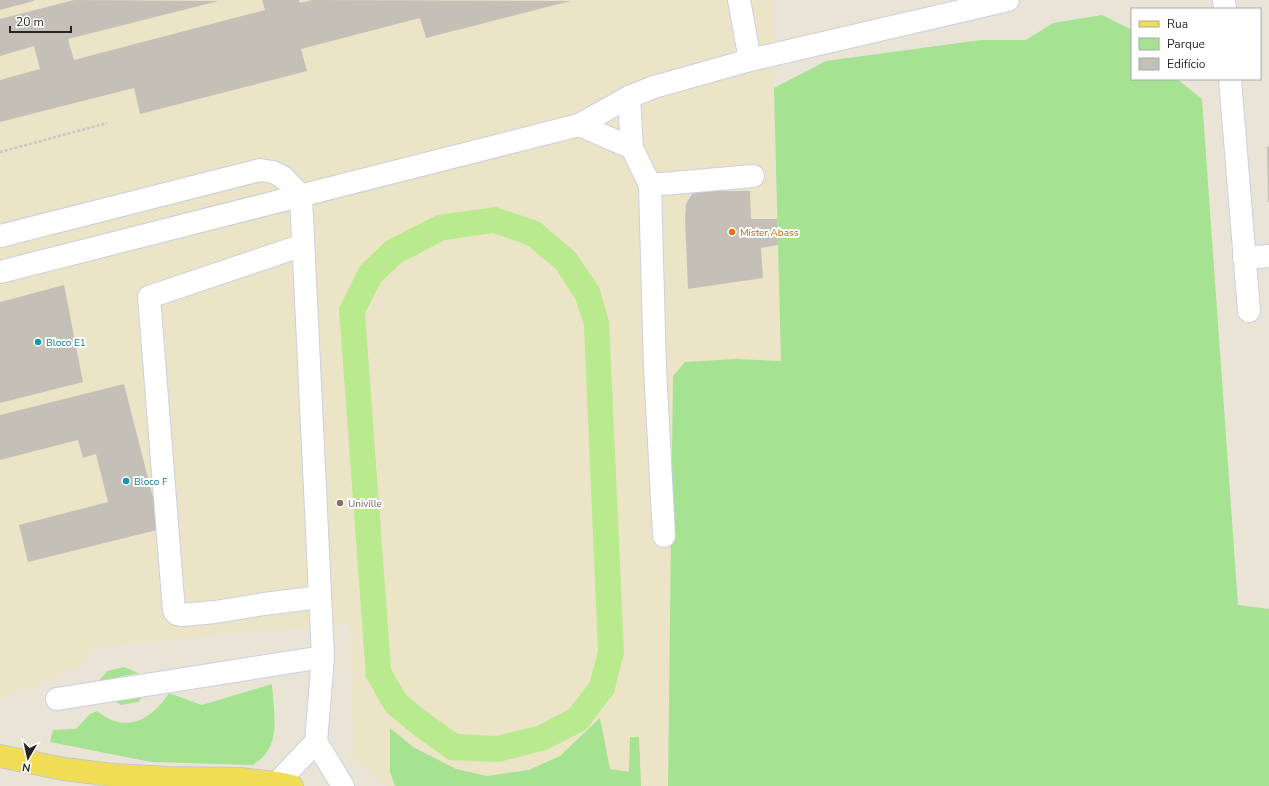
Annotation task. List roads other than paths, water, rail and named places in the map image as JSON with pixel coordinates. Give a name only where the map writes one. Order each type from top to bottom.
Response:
[{"type":"main road","points":[[0,756],[64,769],[166,782],[240,779],[284,785]]},
{"type":"lane","points":[[739,0],[750,60]]},
{"type":"lane","points":[[0,272],[579,124],[629,97],[654,87],[750,60],[1008,0]]},
{"type":"lane","points":[[1230,80],[1249,311]]},
{"type":"lane","points":[[629,97],[632,148],[650,185],[655,368],[664,536]]},
{"type":"lane","points":[[579,124],[632,148]]},
{"type":"lane","points":[[0,236],[260,170],[274,172],[283,177],[301,196],[323,657],[316,742],[284,785]]},
{"type":"lane","points":[[650,185],[752,176]]},
{"type":"lane","points":[[303,245],[149,297],[174,611],[177,614],[182,615],[215,612],[320,597]]},
{"type":"lane","points":[[1244,258],[1269,256]]},
{"type":"lane","points":[[57,699],[323,657]]},
{"type":"lane","points":[[316,742],[343,786]]},
{"type":"place","name":"Mister Abass","points":[[732,232]]},
{"type":"place","name":"Bloco E1","points":[[38,342]]},
{"type":"place","name":"Bloco F","points":[[126,481]]},
{"type":"place","name":"Univille","points":[[340,503]]}]
